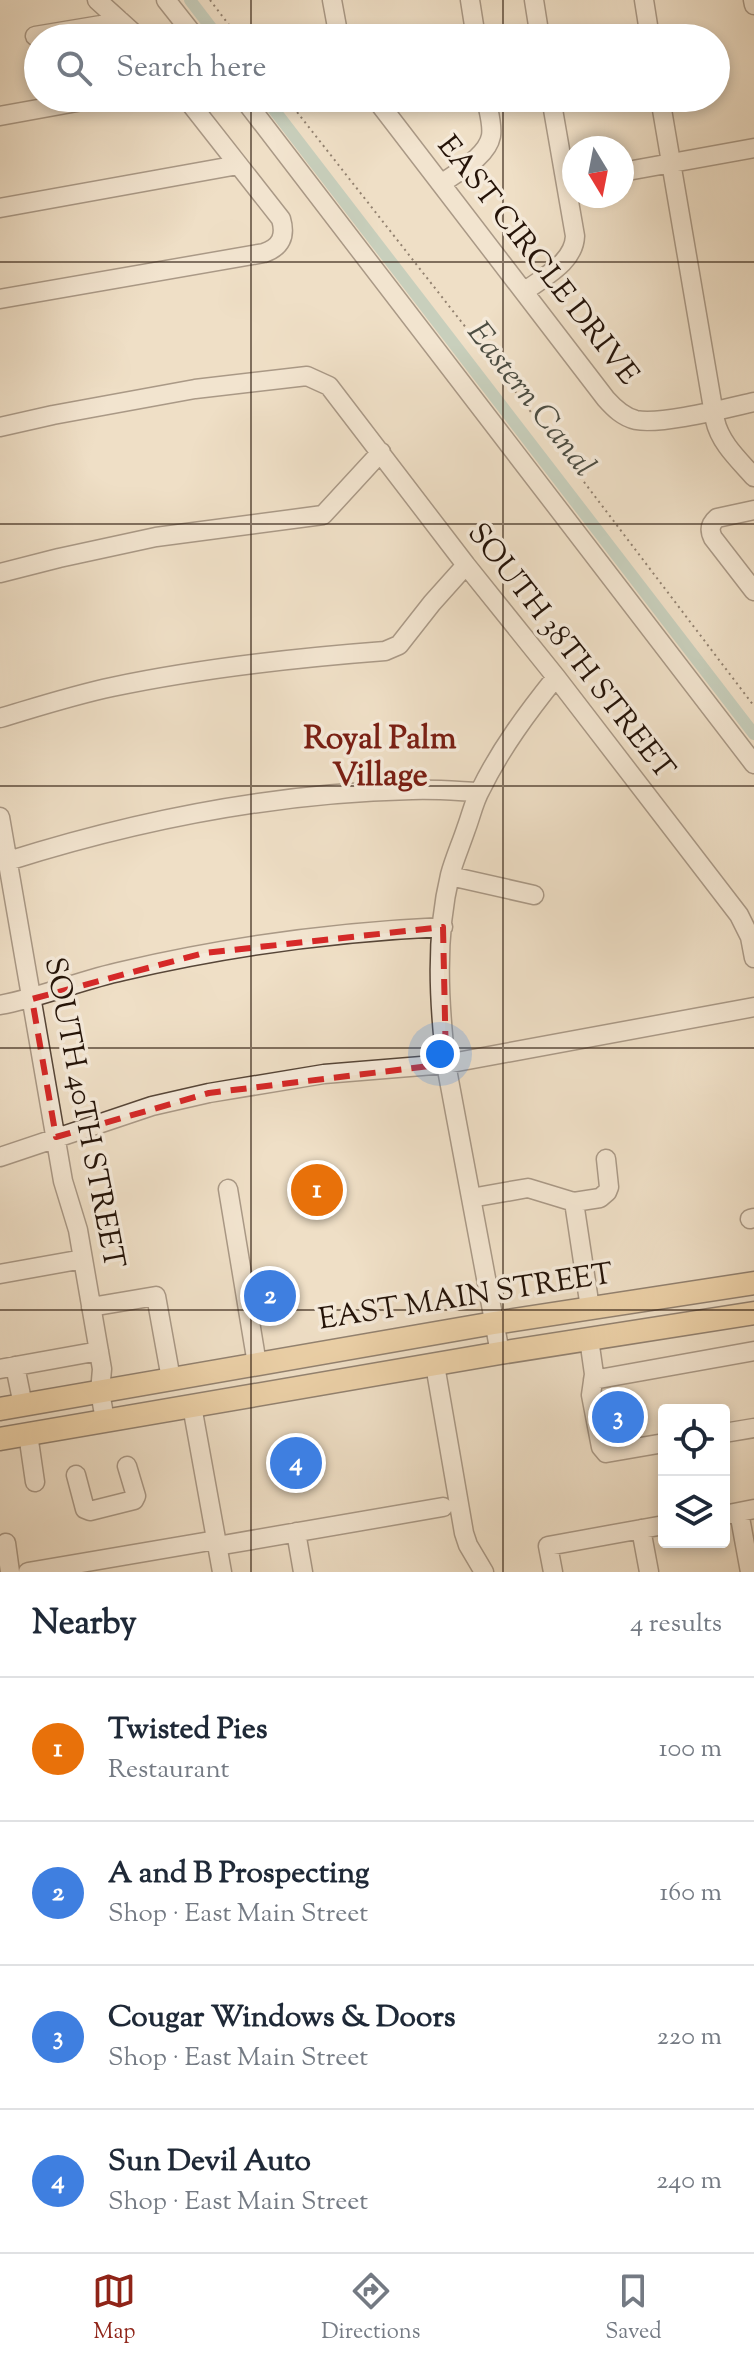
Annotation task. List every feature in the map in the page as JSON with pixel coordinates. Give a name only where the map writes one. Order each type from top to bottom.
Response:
[{"type":"main road","name":"EAST MAIN STREET","points":[[0,1409],[494,1323],[754,1283]]},
{"type":"main road","name":"EAST MAIN STREET","points":[[0,1439],[500,1353],[754,1313]]},
{"type":"street","points":[[97,0],[124,24]]},
{"type":"street","points":[[166,0],[185,24]]},
{"type":"street","points":[[332,0],[336,24]]},
{"type":"street","points":[[470,0],[474,24]]},
{"type":"street","points":[[534,0],[538,24]]},
{"type":"street","points":[[644,0],[648,24]]},
{"type":"street","points":[[104,24],[118,19]]},
{"type":"street","points":[[0,116],[24,112]]},
{"type":"street","points":[[0,299],[270,252],[282,240],[281,219],[197,112]]},
{"type":"street","points":[[254,112],[754,764]]},
{"type":"street","name":"EAST CIRCLE DRIVE","points":[[386,112],[606,399],[628,417],[647,421],[713,410]]},
{"type":"street","points":[[441,184],[488,145],[491,128],[488,112]]},
{"type":"street","points":[[554,112],[562,146]]},
{"type":"street","points":[[662,112],[719,434],[754,477]]},
{"type":"street","points":[[634,170],[754,148]]},
{"type":"street","points":[[0,208],[238,165]]},
{"type":"street","points":[[524,292],[563,262],[573,250],[572,208]]},
{"type":"street","name":"SOUTH 38TH STREET","points":[[0,427],[195,389],[307,376],[329,386],[739,915],[750,937],[754,958]]},
{"type":"street","points":[[713,410],[754,402]]},
{"type":"street","points":[[0,573],[156,537],[323,515],[381,452]]},
{"type":"street","points":[[754,510],[717,518],[710,530],[754,591]]},
{"type":"street","points":[[0,718],[110,687],[280,660],[385,651],[399,645],[466,565]]},
{"type":"street","points":[[500,1353],[446,1064],[440,980],[443,927],[450,876],[479,792],[525,716],[556,677]]},
{"type":"street","points":[[8,861],[153,822],[255,804],[413,789],[479,792]]},
{"type":"street","name":"SOUTH 40TH STREET","points":[[0,817],[63,1181],[78,1230],[102,1369],[100,1392],[105,1420]]},
{"type":"street","points":[[450,876],[534,895]]},
{"type":"street","points":[[0,1005],[32,999],[119,971],[204,953],[349,932],[443,927]]},
{"type":"street","points":[[0,1157],[152,1106],[209,1093],[324,1074],[446,1064],[754,1007]]},
{"type":"street","points":[[471,1198],[528,1188],[574,1202],[600,1198],[607,1192],[609,1180],[606,1159]]},
{"type":"street","points":[[228,1189],[257,1364]]},
{"type":"street","points":[[574,1202],[590,1308]]},
{"type":"street","points":[[0,1274],[83,1259]]},
{"type":"street","points":[[91,1307],[156,1296],[171,1379]]},
{"type":"street","points":[[589,1339],[593,1380],[591,1395],[601,1447],[606,1453],[658,1444]]},
{"type":"street","points":[[23,1405],[8,1368],[99,1351]]},
{"type":"street","points":[[593,1380],[754,1351]]},
{"type":"street","points":[[435,1365],[464,1533],[484,1572]]},
{"type":"street","points":[[192,1406],[222,1572]]},
{"type":"street","points":[[730,1432],[754,1428]]},
{"type":"street","points":[[28,1434],[35,1482]]},
{"type":"street","points":[[76,1475],[85,1509],[90,1511],[134,1500],[136,1496],[127,1466]]},
{"type":"street","points":[[28,1572],[443,1507]]},
{"type":"street","points":[[739,1512],[750,1572]]},
{"type":"street","points":[[553,1572],[548,1546],[658,1526]]},
{"type":"street","points":[[641,1529],[649,1572]]},
{"type":"street","points":[[296,1532],[303,1572]]},
{"type":"street","points":[[6,1543],[10,1572]]},
{"type":"path","points":[[210,0],[228,24]]},
{"type":"path","points":[[297,112],[496,366],[754,706]]},
{"type":"highlighted area","points":[[443,927],[446,1064],[209,1093],[56,1137],[32,999],[204,953]]},
{"type":"waterway","name":"Eastern Canal","points":[[190,0],[208,24]]},
{"type":"waterway","name":"Eastern Canal","points":[[276,112],[754,734]]},
{"type":"place","name":"Twisted Pies","points":[[317,1190]]},
{"type":"place","name":"A and B Prospecting","points":[[270,1296]]},
{"type":"place","name":"Cougar Windows & Doors","points":[[618,1417]]},
{"type":"place","name":"Sun Devil Auto","points":[[296,1463]]},
{"type":"district","name":"Royal Palm Village","points":[[380,758]]}]
